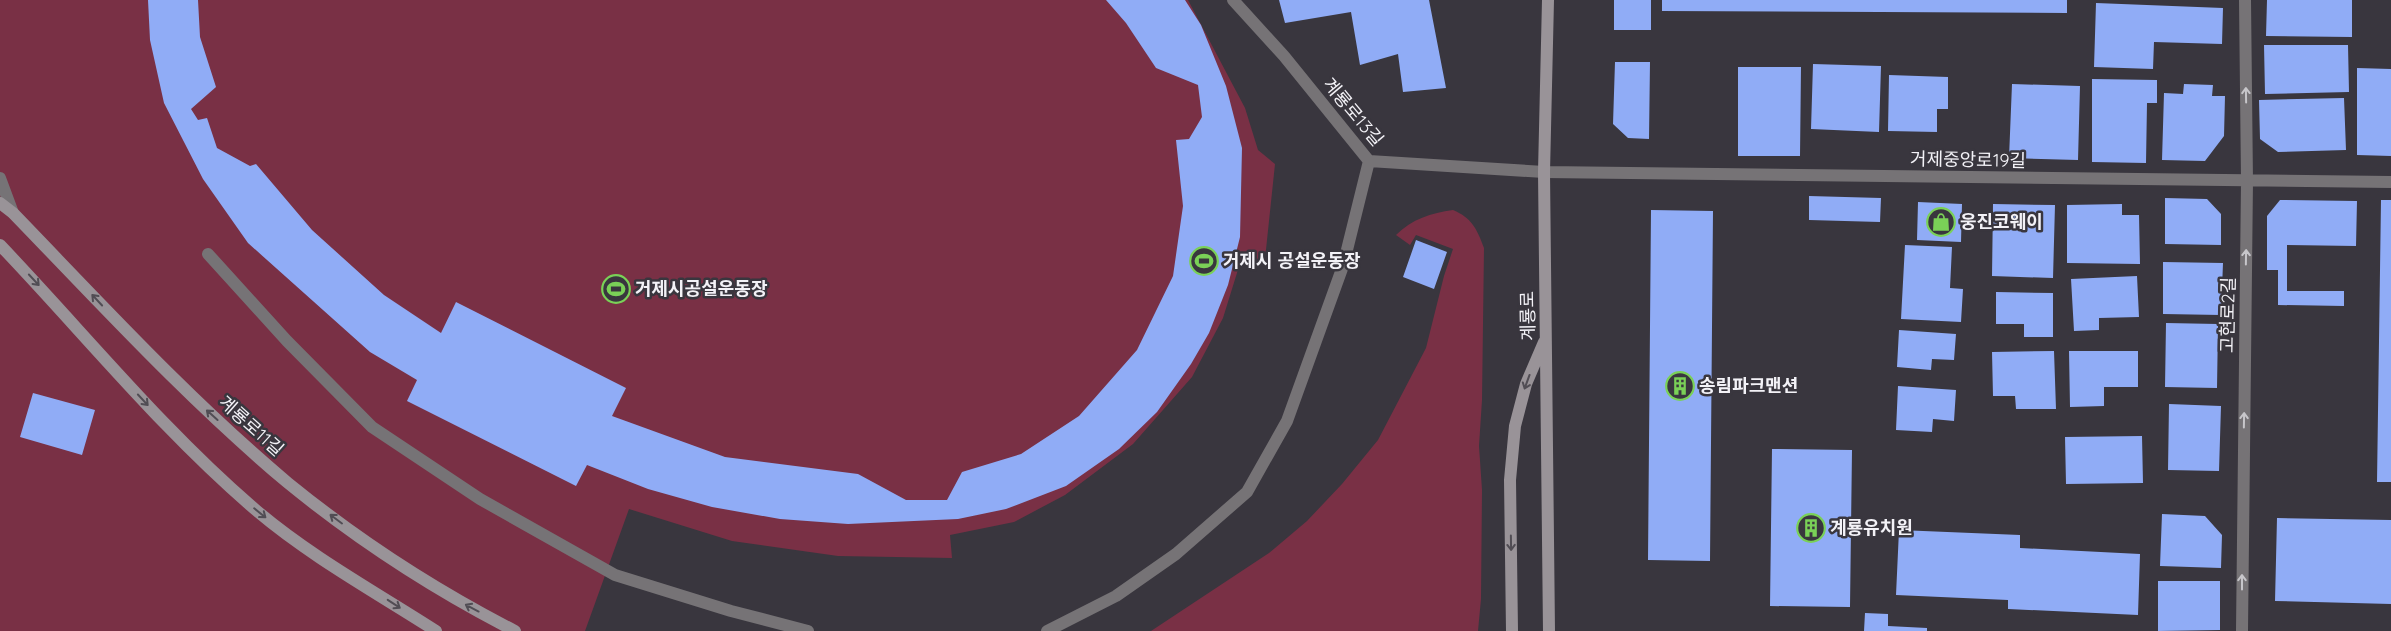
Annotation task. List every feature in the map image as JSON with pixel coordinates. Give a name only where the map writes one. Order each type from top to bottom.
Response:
[{"type":"street","name":"계룡로13길","points":[[1233,0],[1284,56],[1368,161],[1544,172]]},
{"type":"street","name":"계룡로","points":[[1548,0],[1544,172],[1550,631]]},
{"type":"street","name":"고현로2길","points":[[2242,631],[2247,181],[2245,0]]},
{"type":"street","points":[[1047,631],[1116,596],[1176,554],[1247,492],[1287,420],[1343,266],[1368,161]]},
{"type":"street","name":"거제중앙로19길","points":[[1544,172],[2391,182]]},
{"type":"street","points":[[0,178],[13,213]]},
{"type":"street","name":"계룡로11길","points":[[0,203],[13,213],[121,327],[198,402],[288,483],[381,553],[466,605],[515,631]]},
{"type":"street","points":[[0,245],[194,454],[258,512],[293,539],[436,631]]},
{"type":"street","points":[[208,254],[287,341],[372,427],[480,499],[615,575],[731,611],[808,631]]},
{"type":"street","points":[[1512,631],[1510,480],[1515,426],[1526,384],[1546,337]]},
{"type":"street","points":[[1059,631],[1069,620]]},
{"type":"shaded area","name":"거제시공설운동장","points":[[0,0],[1188,0],[1245,108],[1258,150],[1275,164],[1265,259],[1241,260],[1223,318],[1192,377],[1133,444],[1065,495],[1014,522],[950,535],[952,558],[838,556],[732,541],[629,509],[585,631],[0,631]]},
{"type":"shaded area","points":[[1453,210],[1460,213],[1473,225],[1484,248],[1482,400],[1479,446],[1482,490],[1481,599],[1478,631],[1151,631],[1269,553],[1307,521],[1342,484],[1378,440],[1426,348],[1444,276],[1453,249],[1416,235],[1410,245],[1396,235],[1402,229],[1422,218]]},
{"type":"building","points":[[148,0],[198,0],[200,37],[216,87],[191,109],[198,120],[207,118],[217,148],[250,166],[256,164],[312,230],[384,295],[441,333],[456,302],[626,388],[612,416],[725,457],[858,474],[906,500],[947,500],[962,472],[1021,454],[1079,416],[1137,350],[1173,276],[1183,206],[1176,140],[1189,139],[1202,117],[1198,85],[1156,68],[1126,23],[1106,0],[1185,0],[1201,25],[1226,86],[1242,148],[1240,237],[1228,285],[1209,333],[1191,364],[1157,412],[1119,449],[1066,486],[1006,509],[958,519],[848,524],[780,519],[712,507],[648,489],[587,465],[576,486],[407,401],[417,380],[370,352],[248,243],[203,179],[164,103],[150,40]]},
{"type":"building","points":[[1279,0],[1429,0],[1446,88],[1403,92],[1398,54],[1360,65],[1351,12],[1285,23]]},
{"type":"building","points":[[1614,0],[1651,0],[1651,30],[1614,30]]},
{"type":"building","points":[[1662,0],[2067,0],[2067,13],[1662,11]]},
{"type":"building","points":[[2267,0],[2352,0],[2352,37],[2266,36]]},
{"type":"building","points":[[2096,3],[2223,8],[2222,44],[2154,42],[2153,69],[2094,67]]},
{"type":"building","points":[[2264,45],[2348,45],[2349,92],[2265,94]]},
{"type":"building","points":[[1615,62],[1650,62],[1649,139],[1628,138],[1613,124]]},
{"type":"building","points":[[1813,64],[1881,66],[1879,132],[1811,129]]},
{"type":"building","points":[[1738,67],[1801,67],[1800,156],[1738,156]]},
{"type":"building","points":[[2357,68],[2391,69],[2391,156],[2357,155]]},
{"type":"building","points":[[1889,75],[1948,77],[1948,109],[1937,109],[1937,132],[1888,131]]},
{"type":"building","points":[[2092,79],[2157,80],[2157,103],[2147,103],[2146,163],[2092,162]]},
{"type":"building","points":[[2012,84],[2080,86],[2078,160],[2009,158]]},
{"type":"building","points":[[2184,84],[2213,85],[2212,96],[2225,96],[2224,136],[2205,161],[2162,160],[2164,93],[2183,94]]},
{"type":"building","points":[[2344,98],[2346,150],[2278,152],[2260,139],[2259,100]]},
{"type":"building","points":[[1809,196],[1881,198],[1880,222],[1809,220]]},
{"type":"building","points":[[2165,198],[2207,199],[2221,214],[2221,245],[2165,244]]},
{"type":"building","points":[[2280,200],[2357,201],[2356,246],[2287,245],[2287,291],[2344,291],[2344,306],[2278,305],[2278,270],[2267,270],[2267,216]]},
{"type":"building","points":[[2381,200],[2391,200],[2391,482],[2377,482]]},
{"type":"building","points":[[1918,202],[1962,204],[1961,242],[1917,240]]},
{"type":"building","points":[[1993,204],[2055,205],[2053,278],[1992,276]]},
{"type":"building","points":[[2122,204],[2122,215],[2139,215],[2140,264],[2067,263],[2067,205]]},
{"type":"building","name":"송림파크맨션","points":[[1651,210],[1713,211],[1710,561],[1648,560]]},
{"type":"building","points":[[1416,240],[1447,252],[1434,289],[1403,277]]},
{"type":"building","points":[[1905,245],[1952,247],[1950,288],[1963,289],[1961,322],[1901,319]]},
{"type":"building","points":[[2163,262],[2223,263],[2221,315],[2163,314]]},
{"type":"building","points":[[2137,276],[2139,317],[2099,318],[2099,330],[2074,331],[2071,279]]},
{"type":"building","points":[[1996,292],[2053,293],[2053,337],[2024,337],[2024,324],[1996,324]]},
{"type":"building","points":[[2166,323],[2218,324],[2217,388],[2165,387]]},
{"type":"building","points":[[1899,330],[1956,334],[1954,360],[1932,359],[1931,370],[1897,367]]},
{"type":"building","points":[[2054,351],[2056,409],[2016,409],[2015,396],[1993,396],[1992,352]]},
{"type":"building","points":[[2069,351],[2138,351],[2138,387],[2104,387],[2104,406],[2070,407]]},
{"type":"building","points":[[1898,386],[1956,390],[1954,421],[1933,419],[1932,432],[1896,430]]},
{"type":"building","points":[[33,393],[95,410],[82,455],[20,437]]},
{"type":"building","points":[[2169,404],[2221,406],[2219,471],[2168,470]]},
{"type":"building","points":[[2142,436],[2143,483],[2066,484],[2065,437]]},
{"type":"building","name":"계룡유치원","points":[[1772,449],[1852,450],[1850,607],[1770,606]]},
{"type":"building","points":[[2162,514],[2205,516],[2222,535],[2221,568],[2160,566]]},
{"type":"building","points":[[2277,518],[2391,520],[2391,604],[2275,601]]},
{"type":"building","points":[[1899,530],[2020,535],[2020,548],[2140,554],[2138,615],[2008,609],[2008,600],[1896,595]]},
{"type":"building","points":[[2158,581],[2220,581],[2220,630],[2158,631]]},
{"type":"building","points":[[1865,613],[1888,614],[1888,626],[1927,628],[1927,631],[1864,631]]},
{"type":"place","name":"웅진코웨이","points":[[1941,222]]},
{"type":"place","name":"거제시 공설운동장","points":[[1204,261]]},
{"type":"place","name":"거제시공설운동장","points":[[616,289]]},
{"type":"place","name":"송림파크맨션","points":[[1680,386]]},
{"type":"place","name":"계룡유치원","points":[[1811,528]]}]
